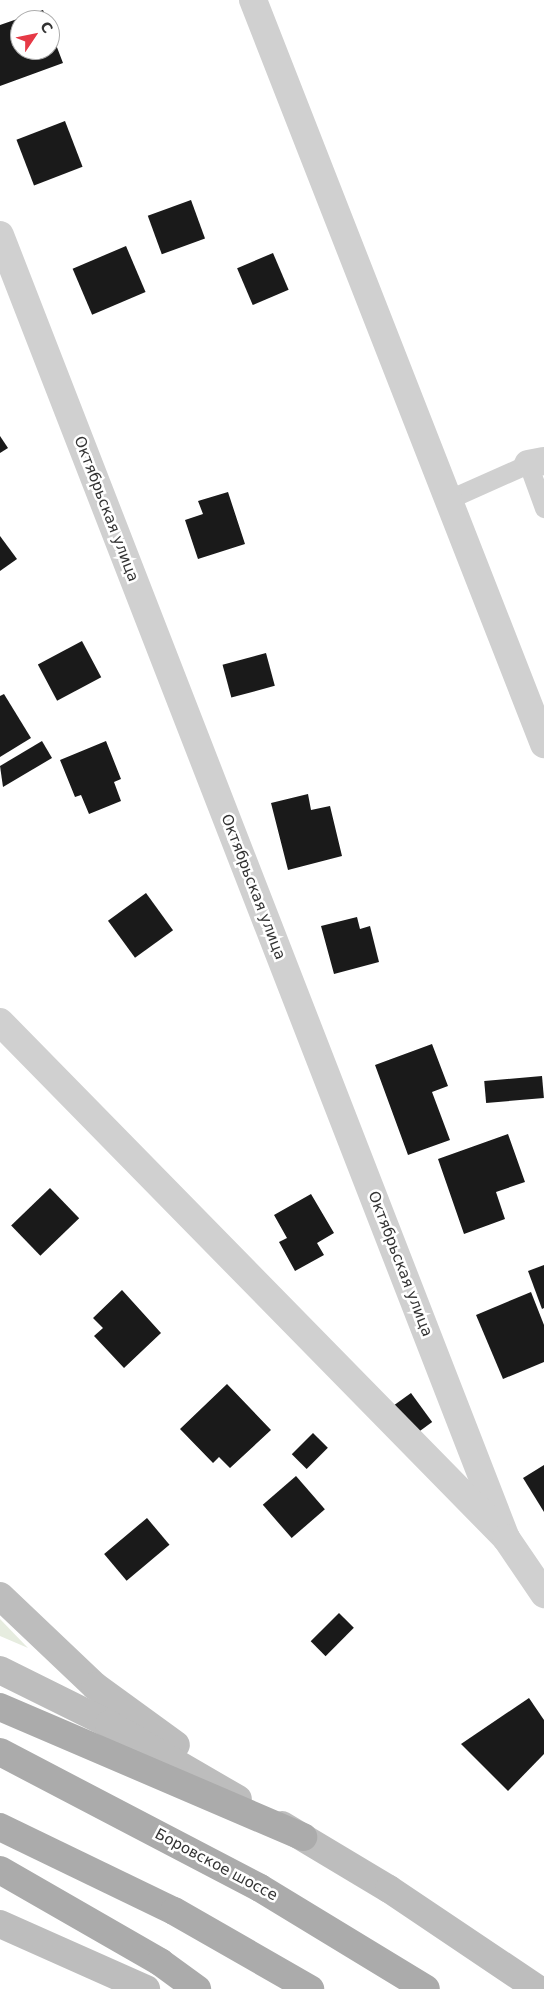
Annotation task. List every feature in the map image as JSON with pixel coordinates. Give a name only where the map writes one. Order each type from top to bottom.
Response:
[{"type":"main road","points":[[0,1596],[95,1686],[303,1837]]},
{"type":"main road","points":[[0,1670],[109,1724],[303,1837],[398,1894],[538,1989]]},
{"type":"main road","points":[[0,1707],[303,1837]]},
{"type":"main road","name":"Боровское шоссе","points":[[0,1752],[268,1892],[426,1989]]},
{"type":"main road","points":[[0,1827],[174,1910],[310,1989]]},
{"type":"main road","points":[[0,1870],[153,1958],[198,1989]]},
{"type":"main road","points":[[0,1924],[146,1989]]},
{"type":"street","points":[[253,0],[544,744]]},
{"type":"street","name":"Октябрьская улица","points":[[0,236],[506,1538]]},
{"type":"street","name":"Октябрьская улица","points":[[0,1022],[506,1538],[544,1594]]},
{"type":"lane","points":[[447,500],[536,463],[544,508]]},
{"type":"shaded area","points":[[0,1619],[28,1648],[0,1636]]},
{"type":"building","points":[[10,22],[10,60],[60,60],[60,55],[63,63],[0,86],[0,25]]},
{"type":"building","points":[[65,121],[83,167],[34,185],[16,140]]},
{"type":"building","points":[[191,200],[205,239],[162,254],[148,216]]},
{"type":"building","points":[[126,246],[146,292],[92,315],[73,269]]},
{"type":"building","points":[[273,253],[289,290],[253,305],[237,268]]},
{"type":"building","points":[[0,436],[8,448],[0,453]]},
{"type":"building","points":[[228,492],[245,544],[198,559],[185,520],[203,514],[198,501]]},
{"type":"building","points":[[0,536],[17,559],[0,571]]},
{"type":"building","points":[[82,641],[101,677],[57,701],[38,664]]},
{"type":"building","points":[[266,653],[275,686],[231,697],[223,665]]},
{"type":"building","points":[[4,694],[31,738],[0,757],[0,696]]},
{"type":"building","points":[[42,741],[52,758],[3,787],[0,766]]},
{"type":"building","points":[[106,741],[121,779],[114,782],[121,801],[89,814],[81,795],[75,797],[60,760]]},
{"type":"building","points":[[308,794],[311,810],[330,806],[342,856],[288,870],[271,803]]},
{"type":"building","points":[[146,893],[173,930],[135,958],[108,921]]},
{"type":"building","points":[[357,917],[360,929],[370,926],[379,962],[334,974],[321,926]]},
{"type":"building","points":[[432,1044],[448,1086],[432,1092],[450,1140],[408,1155],[375,1065]]},
{"type":"building","points":[[542,1076],[544,1098],[486,1103],[484,1081]]},
{"type":"building","points":[[508,1134],[525,1182],[496,1192],[505,1219],[464,1234],[438,1159]]},
{"type":"building","points":[[50,1188],[79,1218],[40,1256],[11,1226]]},
{"type":"building","points":[[311,1194],[334,1233],[317,1243],[324,1255],[295,1271],[279,1242],[287,1238],[274,1215]]},
{"type":"building","points":[[544,1265],[544,1308],[542,1309],[528,1271]]},
{"type":"building","points":[[122,1290],[161,1333],[124,1368],[94,1336],[103,1328],[93,1318]]},
{"type":"building","points":[[531,1292],[544,1325],[544,1362],[503,1379],[476,1315]]},
{"type":"building","points":[[227,1384],[271,1430],[230,1468],[219,1457],[213,1463],[180,1429]]},
{"type":"building","points":[[411,1393],[432,1422],[413,1436],[392,1407]]},
{"type":"building","points":[[313,1433],[328,1448],[307,1469],[292,1454]]},
{"type":"building","points":[[544,1465],[544,1512],[523,1478]]},
{"type":"building","points":[[296,1476],[325,1509],[292,1538],[263,1505]]},
{"type":"building","points":[[147,1518],[169,1545],[127,1581],[104,1554]]},
{"type":"building","points":[[339,1613],[354,1628],[326,1656],[311,1641]]},
{"type":"building","points":[[529,1698],[544,1720],[544,1754],[508,1791],[461,1744]]}]
